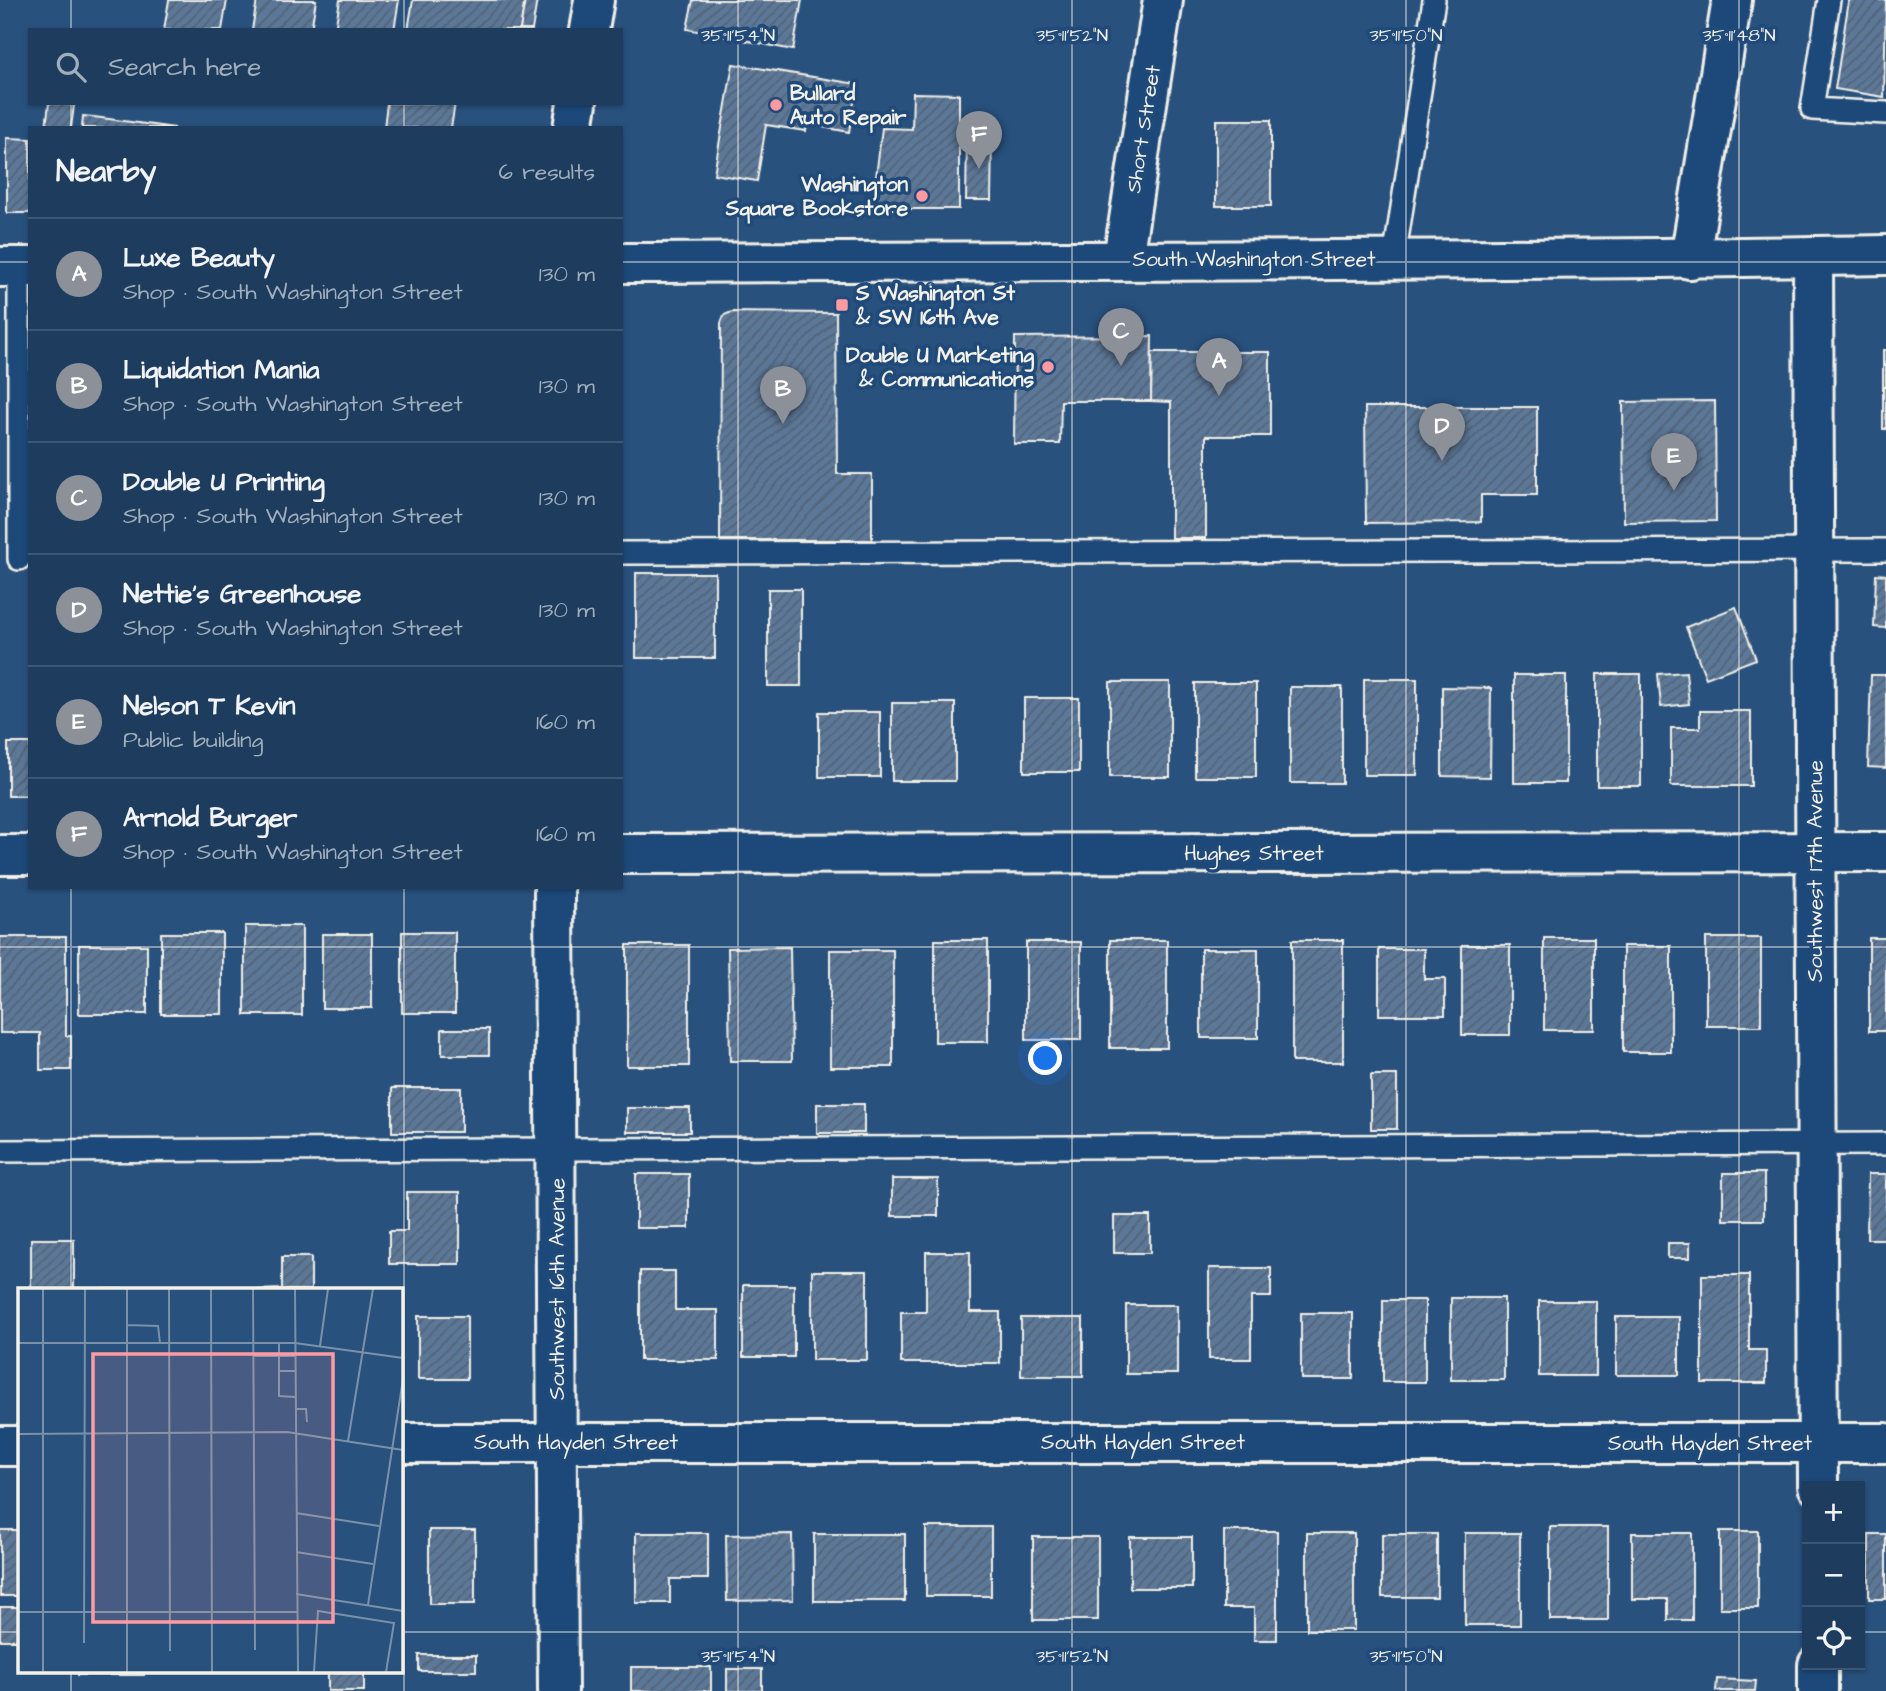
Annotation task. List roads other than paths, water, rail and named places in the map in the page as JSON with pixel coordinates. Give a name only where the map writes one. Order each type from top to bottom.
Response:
[{"type":"street","points":[[589,28],[594,0]]},
{"type":"street","name":"Short Street","points":[[1123,259],[1163,0]]},
{"type":"street","points":[[1690,259],[1732,0]]},
{"type":"street","points":[[573,126],[577,105]]},
{"type":"street","name":"South Washington Street","points":[[623,263],[1123,259],[1690,259],[1886,255]]},
{"type":"street","name":"Southwest 17th Avenue","points":[[1813,256],[1818,1481]]},
{"type":"street","name":"Hughes Street","points":[[623,854],[1886,852]]},
{"type":"street","points":[[0,855],[28,855]]},
{"type":"street","name":"Southwest 16th Avenue","points":[[554,889],[558,1691]]},
{"type":"street","name":"South Hayden Street","points":[[402,1443],[1886,1443]]},
{"type":"street","points":[[0,1446],[18,1446]]},
{"type":"street","points":[[1818,1670],[1818,1691]]},
{"type":"lane","points":[[1394,259],[1434,0]]},
{"type":"lane","points":[[1829,0],[1812,109],[1886,113]]},
{"type":"lane","points":[[16,267],[24,331],[16,383],[16,559]]},
{"type":"lane","points":[[623,553],[1886,550]]},
{"type":"lane","points":[[0,1152],[556,1147],[1886,1144]]},
{"type":"place","name":"Bullard Auto Repair","points":[[776,105]]},
{"type":"place","name":"Arnold Burger","points":[[979,169]]},
{"type":"place","name":"Washington Square Bookstore","points":[[922,196]]},
{"type":"place","name":"S Washington St & SW 16th Ave","points":[[842,305]]},
{"type":"place","name":"Double U Printing","points":[[1121,366]]},
{"type":"place","name":"Double U Marketing & Communications","points":[[1048,367]]},
{"type":"place","name":"Luxe Beauty","points":[[1219,396]]},
{"type":"place","name":"Liquidation Mania","points":[[783,424]]},
{"type":"place","name":"Nettie’s Greenhouse","points":[[1442,461]]},
{"type":"place","name":"Nelson T Kevin","points":[[1674,491]]}]
